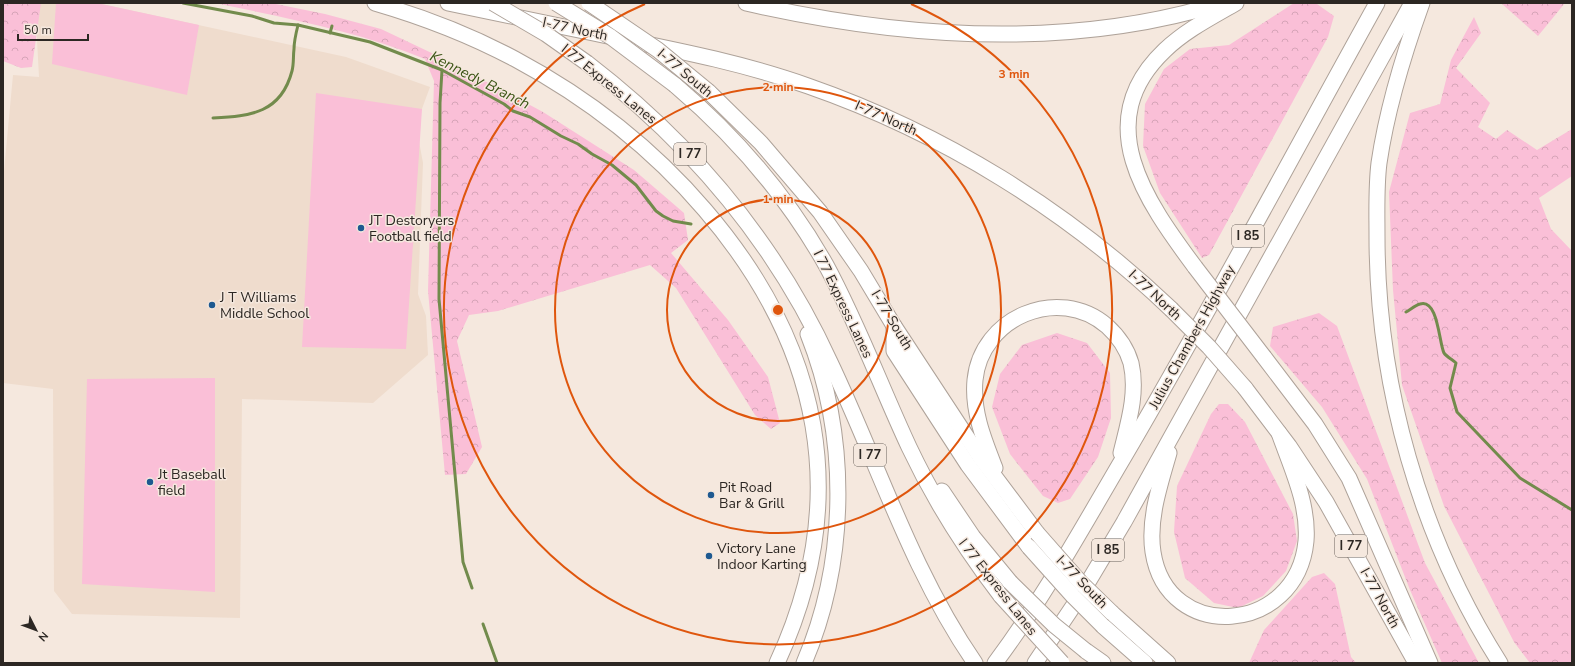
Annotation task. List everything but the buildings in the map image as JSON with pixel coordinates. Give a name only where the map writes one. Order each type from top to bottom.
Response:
[{"type":"highway","points":[[375,3],[426,20],[479,41],[530,68],[566,90],[609,120],[653,157],[684,187],[729,238],[765,291],[783,326],[797,363],[807,398],[814,434],[818,484],[815,530],[808,571],[798,611],[776,663]]},
{"type":"highway","name":"I-77 North","points":[[448,3],[713,58],[806,85],[868,109],[930,138],[1025,193],[1101,248],[1171,308],[1209,347],[1245,388],[1279,433],[1326,502],[1416,663]]},
{"type":"highway","name":"I 77 Express Lanes","points":[[493,3],[546,34],[587,63],[640,105],[688,152],[734,205],[775,262],[805,311],[830,360],[892,509],[922,574],[965,649],[975,663]]},
{"type":"highway","name":"I 77 Express Lanes","points":[[556,3],[623,46],[675,85],[718,124],[776,189],[802,226],[826,266],[848,310],[898,421],[942,510],[966,548],[1001,596],[1062,663]]},
{"type":"highway","name":"I-77 South","points":[[589,3],[658,50],[709,92],[761,143],[806,194],[861,270],[894,326],[1003,489],[1037,533],[1081,582],[1112,613],[1168,663]]},
{"type":"highway","points":[[746,3],[860,24],[911,30],[997,33],[1056,31],[1119,26],[1169,18],[1222,3]]},
{"type":"highway","points":[[1236,3],[1189,31],[1158,57],[1140,83],[1130,113],[1129,133],[1131,155],[1142,189],[1164,224],[1319,430],[1349,478],[1430,663]]},
{"type":"highway","name":"Julius Chambers Highway","points":[[995,663],[1029,617],[1055,576],[1162,393],[1377,3]]},
{"type":"highway","name":"I 85","points":[[1035,663],[1102,561],[1412,3]]},
{"type":"highway","points":[[1422,3],[1395,82],[1388,110],[1379,166],[1377,249],[1383,338],[1399,423],[1422,500],[1456,581],[1500,663]]},
{"type":"highway","points":[[775,262],[801,317],[821,375],[831,418],[837,470],[837,519],[829,581],[819,623],[804,663]]},
{"type":"highway","points":[[1003,489],[984,439],[976,408],[975,380],[977,368],[987,345],[1001,328],[1017,316],[1036,309],[1067,307],[1087,313],[1096,318],[1112,331],[1127,353],[1132,370],[1133,390],[1130,416],[1117,468]]},
{"type":"highway","points":[[894,326],[894,351],[968,465],[1029,547],[1073,596],[1103,626],[1145,663]]},
{"type":"highway","points":[[898,421],[963,522],[1010,582],[1054,625],[1103,663]]},
{"type":"highway","points":[[1174,432],[1153,518],[1152,541],[1155,562],[1158,571],[1169,589],[1183,602],[1200,612],[1227,617],[1246,615],[1271,604],[1290,585],[1302,561],[1306,540],[1304,508],[1299,488],[1279,433]]},
{"type":"highway","points":[[766,663],[808,571]]},
{"type":"shaded area","name":"J T Williams Middle School","points":[[35,3],[97,3],[346,57],[430,87],[416,125],[423,163],[418,294],[426,316],[428,355],[373,403],[242,399],[240,618],[72,614],[54,591],[53,389],[3,383],[3,182],[13,75],[39,77]]},
{"type":"green space","points":[[3,3],[41,3],[32,67],[21,68],[3,61]]},
{"type":"green space","points":[[56,3],[97,3],[199,25],[187,95],[52,64]]},
{"type":"green space","points":[[215,3],[271,3],[325,14],[381,29],[438,56],[543,112],[634,170],[684,213],[688,240],[671,253],[728,320],[768,377],[780,423],[771,429],[755,415],[676,288],[650,265],[498,311],[469,315],[457,341],[482,447],[466,474],[445,475],[428,291],[434,81],[425,59],[400,49],[322,26]]},
{"type":"green space","points":[[1294,3],[1317,4],[1334,16],[1328,37],[1209,255],[1202,258],[1160,193],[1143,146],[1145,104],[1164,69],[1190,49],[1229,45]]},
{"type":"green space","points":[[1501,3],[1565,3],[1538,36]]},
{"type":"green space","points":[[1474,17],[1481,33],[1456,68],[1490,103],[1478,127],[1496,139],[1507,130],[1537,150],[1572,129],[1572,176],[1539,198],[1551,229],[1572,251],[1572,663],[1530,663],[1514,642],[1444,506],[1402,385],[1393,290],[1389,192],[1410,113],[1440,104],[1451,60]]},
{"type":"green space","name":"JT Destoryers Football field","points":[[316,93],[422,109],[406,349],[302,347]]},
{"type":"green space","points":[[1319,313],[1337,326],[1425,563],[1479,663],[1442,663],[1410,590],[1367,479],[1322,407],[1270,346],[1273,327]]},
{"type":"green space","points":[[1057,333],[1087,343],[1110,373],[1111,418],[1098,457],[1070,499],[1058,503],[1043,496],[1010,454],[992,407],[1000,374],[1022,345]]},
{"type":"green space","name":"Jt Baseball field","points":[[215,378],[215,592],[82,584],[87,379]]},
{"type":"green space","points":[[1219,404],[1228,404],[1245,422],[1293,514],[1297,541],[1286,571],[1263,596],[1238,608],[1214,603],[1185,578],[1174,532],[1177,486],[1211,414]]},
{"type":"green space","points":[[1324,573],[1335,584],[1351,657],[1356,663],[1249,663],[1264,630],[1312,577]]},
{"type":"waterway","name":"Kennedy Branch","points":[[183,3],[252,16],[274,23],[298,25],[370,42],[442,70],[504,104],[513,111],[530,117],[612,165],[636,185],[656,211],[673,221],[691,224]]},
{"type":"waterway","points":[[213,118],[240,116],[263,110],[280,96],[287,85],[292,71],[294,43],[298,25]]},
{"type":"waterway","name":"Kennedy Branch","points":[[330,33],[332,26]]},
{"type":"waterway","points":[[442,70],[440,103],[439,299],[463,562],[472,588]]},
{"type":"waterway","name":"Kennedy Branch","points":[[1406,312],[1420,304],[1426,304],[1431,308],[1437,322],[1444,353],[1456,363],[1450,388],[1457,412],[1520,478],[1572,510]]},
{"type":"waterway","points":[[483,624],[497,663]]},
{"type":"place","name":"JT Destoryers Football field","points":[[361,228]]},
{"type":"place","name":"J T Williams Middle School","points":[[212,305]]},
{"type":"place","name":"Jt Baseball field","points":[[150,482]]},
{"type":"place","name":"Pit Road Bar & Grill","points":[[711,495]]},
{"type":"place","name":"Victory Lane Indoor Karting","points":[[709,556]]}]
